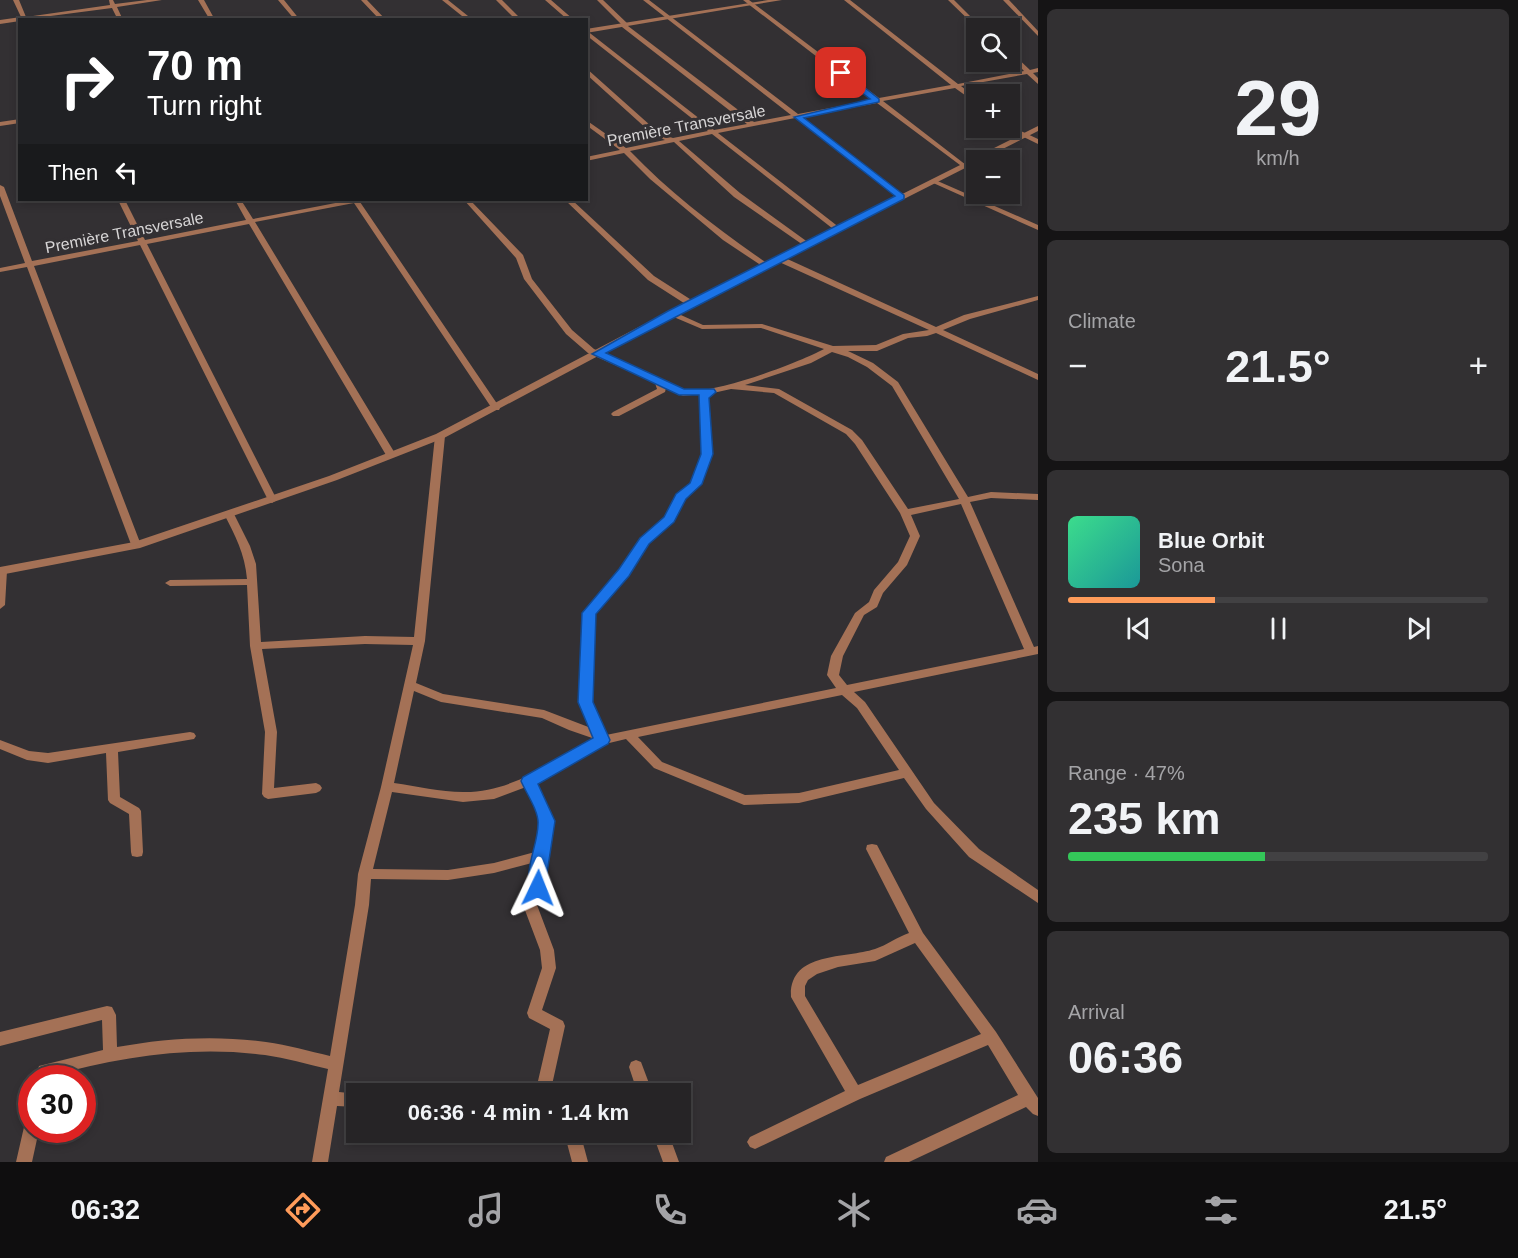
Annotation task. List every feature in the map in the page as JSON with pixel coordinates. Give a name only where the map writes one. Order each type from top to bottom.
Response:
[{"type":"street","points":[[16,0],[25,18]]},
{"type":"street","points":[[110,0],[120,18]]},
{"type":"street","points":[[32,18],[159,0]]},
{"type":"street","points":[[201,0],[212,18]]},
{"type":"street","points":[[281,0],[296,18]]},
{"type":"street","points":[[364,0],[382,18]]},
{"type":"street","points":[[445,0],[468,18]]},
{"type":"street","points":[[499,0],[518,18]]},
{"type":"street","points":[[548,0],[570,18]]},
{"type":"street","points":[[600,0],[625,25],[753,126]]},
{"type":"street","points":[[646,0],[901,197]]},
{"type":"street","points":[[588,31],[749,2],[779,0]]},
{"type":"street","points":[[847,0],[966,92]]},
{"type":"street","points":[[951,0],[970,18]]},
{"type":"street","points":[[1006,0],[1038,34]]},
{"type":"street","points":[[749,2],[964,166]]},
{"type":"street","points":[[0,22],[18,20]]},
{"type":"street","points":[[588,33],[837,230]]},
{"type":"street","points":[[1020,64],[1038,82]]},
{"type":"street","name":"Première Transversale","points":[[588,159],[672,140],[1038,70]]},
{"type":"street","points":[[588,72],[650,129],[672,140],[768,220],[806,245]]},
{"type":"street","points":[[0,124],[18,121]]},
{"type":"street","points":[[588,123],[626,151],[666,189],[765,266]]},
{"type":"street","points":[[0,605],[1,571],[135,545],[273,500],[440,436],[690,303],[1038,128]]},
{"type":"street","points":[[1020,133],[1038,142]]},
{"type":"street","points":[[933,181],[1038,228]]},
{"type":"street","points":[[0,188],[135,545]]},
{"type":"street","points":[[122,201],[273,500]]},
{"type":"street","points":[[239,201],[391,455]]},
{"type":"street","name":"Première Transversale","points":[[0,270],[352,201]]},
{"type":"street","points":[[358,201],[417,295],[496,408]]},
{"type":"street","points":[[468,201],[520,257],[528,279],[569,332],[597,354],[683,393],[710,392],[731,386],[808,361],[831,349],[877,348],[906,336],[927,334],[968,317],[1038,298]]},
{"type":"street","points":[[569,201],[651,278],[690,303]]},
{"type":"street","points":[[780,259],[1038,377]]},
{"type":"street","points":[[387,788],[477,797],[494,794],[529,781],[601,738],[1035,651],[964,499],[896,384],[870,364],[758,325],[702,327],[672,313]]},
{"type":"street","points":[[615,414],[662,390],[658,380]]},
{"type":"street","points":[[731,386],[776,391],[849,432],[859,442],[905,513],[914,531],[914,541],[903,563],[878,592],[873,604],[860,613],[837,656],[833,675],[844,690],[861,705],[930,806],[974,853],[1038,897]]},
{"type":"street","points":[[601,738],[585,702],[589,613],[624,573],[645,541],[669,519],[680,496],[698,481],[707,454],[704,397],[710,392]]},
{"type":"street","points":[[320,1162],[362,905],[365,874],[387,788],[419,641],[440,436]]},
{"type":"street","points":[[905,513],[964,499],[1006,494],[1038,498]]},
{"type":"street","points":[[229,514],[251,564],[256,646],[271,732],[268,794],[316,788]]},
{"type":"street","points":[[170,583],[251,582]]},
{"type":"street","points":[[256,646],[365,640],[419,641]]},
{"type":"street","points":[[410,685],[441,698],[544,714],[601,738]]},
{"type":"street","points":[[628,734],[658,765],[744,800],[799,798],[907,773]]},
{"type":"street","points":[[0,753],[0,744],[27,755],[48,758],[190,735]]},
{"type":"street","points":[[112,747],[114,800],[135,811],[137,852]]},
{"type":"street","points":[[529,781],[547,821],[544,850],[540,856],[538,888],[530,905],[548,950],[549,968],[534,1013],[558,1026],[545,1083]]},
{"type":"street","points":[[872,849],[918,937],[991,1037],[1033,1104],[892,1162]]},
{"type":"street","points":[[365,874],[448,875],[494,868],[540,856]]},
{"type":"street","points":[[855,1094],[798,997],[796,990],[798,984],[804,972],[877,955],[903,938],[918,937]]},
{"type":"street","points":[[0,1039],[107,1012],[110,1015],[110,1056]]},
{"type":"street","points":[[755,1142],[855,1094],[991,1037]]},
{"type":"street","points":[[70,1065],[177,1044],[255,1047],[335,1064]]},
{"type":"street","points":[[636,1067],[641,1083]]},
{"type":"street","points":[[330,1098],[346,1099]]},
{"type":"street","points":[[24,1162],[28,1143]]},
{"type":"street","points":[[575,1143],[580,1162]]},
{"type":"street","points":[[664,1143],[671,1162]]},
{"type":"route","points":[[538,888],[540,856],[544,850],[547,821],[529,781],[602,740],[585,702],[589,613],[624,573],[645,541],[669,519],[680,496],[696,484],[705,465],[707,454],[707,414],[704,397],[710,392],[683,393],[597,354],[672,313],[901,197],[798,117],[876,100],[841,73]]}]
